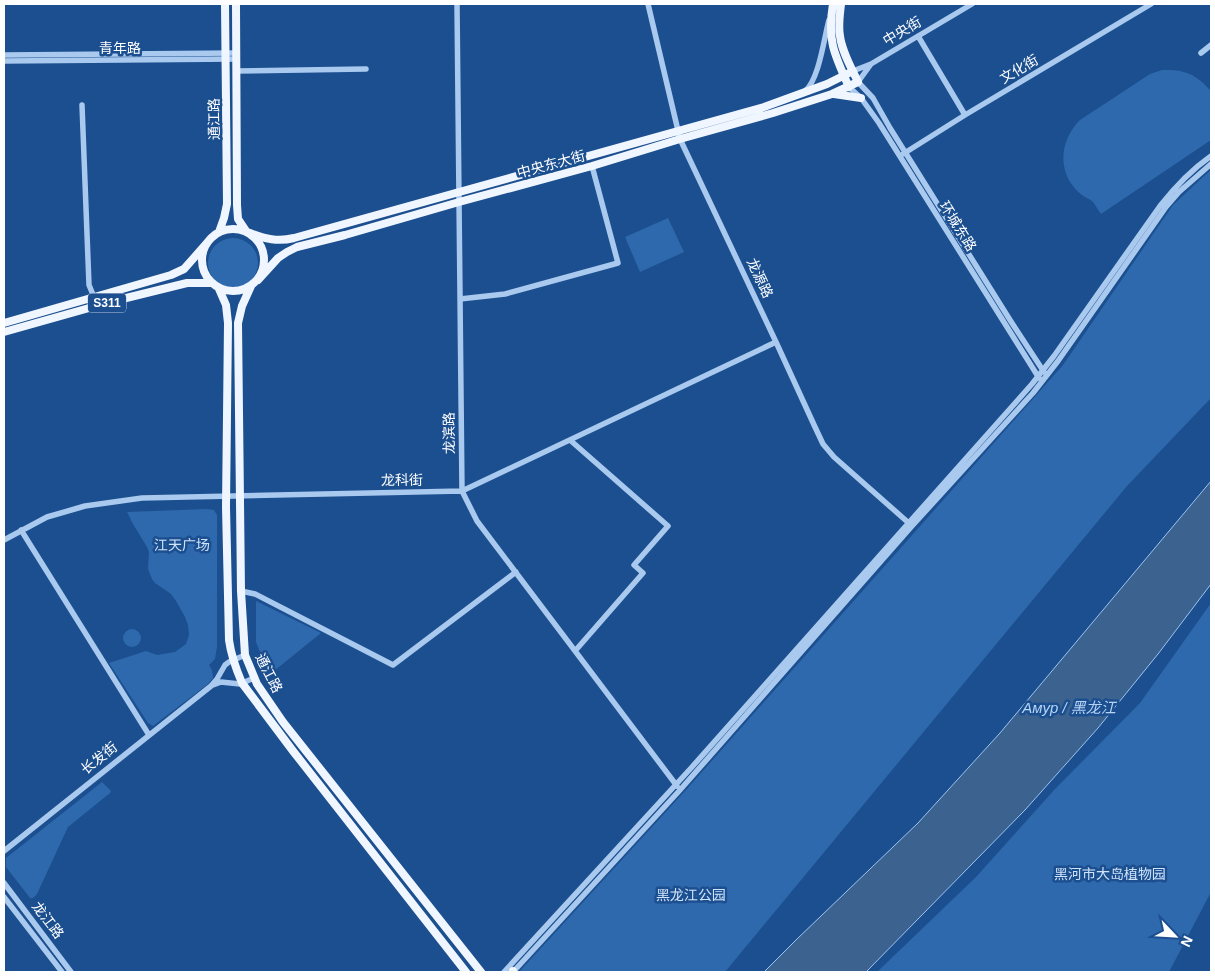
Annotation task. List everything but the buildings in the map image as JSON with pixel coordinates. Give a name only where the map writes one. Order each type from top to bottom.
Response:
[{"type":"main road","name":"通江路","points":[[219,232],[227,204],[226,4]]},
{"type":"main road","name":"通江路","points":[[236,4],[237,204],[238,219],[248,232]]},
{"type":"main road","points":[[833,4],[830,36],[833,49],[849,87]]},
{"type":"main road","points":[[842,4],[839,20],[842,46],[858,82]]},
{"type":"main road","name":"中央东大街","points":[[258,280],[278,258],[298,247],[345,236],[459,202],[592,166],[801,94],[853,71]]},
{"type":"main road","name":"中央东大街","points":[[248,232],[272,240],[285,240],[459,192],[679,135],[773,114],[832,94],[858,82]]},
{"type":"main road","points":[[832,94],[861,98]]},
{"type":"main road","points":[[4,323],[171,275],[184,269],[212,237],[219,232],[232,229],[248,232],[261,246],[265,263],[258,280],[244,290],[236,292],[219,289],[212,284],[206,277],[202,260],[203,251],[207,243]]},
{"type":"main road","name":"S311","points":[[4,332],[187,283],[212,284]]},
{"type":"main road","name":"通江路","points":[[251,286],[242,306],[238,323],[241,591],[245,655],[260,689],[283,722],[481,972]]},
{"type":"main road","name":"通江路","points":[[219,289],[226,305],[228,323],[226,496],[229,640],[242,683],[466,972]]},
{"type":"street","name":"龙滨路","points":[[457,4],[462,491],[477,521],[680,790]]},
{"type":"street","name":"龙源路","points":[[648,4],[679,135],[823,444],[834,457],[910,525]]},
{"type":"street","points":[[801,94],[809,87],[816,72],[833,4]]},
{"type":"street","name":"中央街","points":[[871,64],[972,4]]},
{"type":"street","name":"文化街","points":[[903,155],[966,115],[1152,4]]},
{"type":"street","points":[[918,36],[966,115]]},
{"type":"street","points":[[1201,53],[1211,45]]},
{"type":"street","name":"青年路","points":[[4,55],[236,56]]},
{"type":"street","name":"青年路","points":[[4,61],[226,56]]},
{"type":"street","points":[[853,71],[871,64]]},
{"type":"street","points":[[858,82],[871,64]]},
{"type":"street","points":[[236,72],[366,70]]},
{"type":"street","name":"环城东路","points":[[858,82],[872,98],[903,155],[1040,379]]},
{"type":"street","name":"环城东路","points":[[849,87],[861,98],[903,155],[1045,372]]},
{"type":"street","points":[[82,106],[89,285],[94,297]]},
{"type":"street","points":[[504,972],[676,785],[1040,379],[1172,190],[1211,156]]},
{"type":"street","points":[[1045,372],[1058,361],[1166,207],[1179,192],[1211,164]]},
{"type":"street","points":[[460,299],[505,294],[618,263],[592,166]]},
{"type":"street","name":"龙科街","points":[[4,540],[47,518],[85,506],[142,498],[462,491],[776,342]]},
{"type":"street","points":[[570,440],[668,526],[634,565],[643,573],[575,651]]},
{"type":"street","points":[[513,972],[680,790],[910,525]]},
{"type":"street","points":[[21,530],[149,735]]},
{"type":"street","points":[[241,591],[255,594],[393,665],[516,572]]},
{"type":"street","name":"长发街","points":[[4,851],[211,686],[225,665],[245,655]]},
{"type":"street","points":[[211,686],[221,682],[242,683],[254,678]]},
{"type":"street","name":"龙江路","points":[[4,883],[71,972]]},
{"type":"street","name":"龙江路","points":[[4,897],[62,972]]},
{"type":"green space","points":[[1162,70],[1177,70],[1194,76],[1210,90],[1211,140],[1101,214],[1092,201],[1078,192],[1068,178],[1063,161],[1069,135],[1080,120],[1150,74]]},
{"type":"green space","name":"黑龙江公园","points":[[1211,170],[1211,398],[1127,486],[725,972],[519,972],[685,791],[1063,365],[1173,205]]},
{"type":"green space","points":[[668,218],[684,252],[640,272],[625,237]]},
{"type":"green space","points":[[233,238],[242,240],[253,249],[258,263],[256,272],[247,283],[233,288],[224,286],[213,277],[208,263],[210,254],[219,243]]},
{"type":"green space","name":"江天广场","points":[[214,510],[217,515],[217,647],[215,659],[209,665],[213,678],[208,684],[153,726],[148,723],[109,663],[146,651],[157,655],[175,652],[186,644],[189,635],[188,625],[171,594],[152,579],[148,569],[149,552],[127,512]]},
{"type":"green space","points":[[256,601],[321,633],[269,675],[256,642]]},
{"type":"green space","name":"黑河市大岛植物园","points":[[1211,603],[1211,892],[1169,972],[877,972],[976,877],[1055,789],[1140,703]]},
{"type":"green space","points":[[132,629],[138,632],[141,638],[138,644],[132,647],[126,644],[123,638],[126,632]]},
{"type":"green space","points":[[102,782],[111,791],[110,793],[68,827],[37,894],[30,898],[6,867],[6,858]]},
{"type":"water","name":"Амур / 黑龙江","points":[[1211,481],[1211,584],[1158,654],[1098,728],[1025,810],[866,972],[764,972],[918,823],[1000,733]]}]
